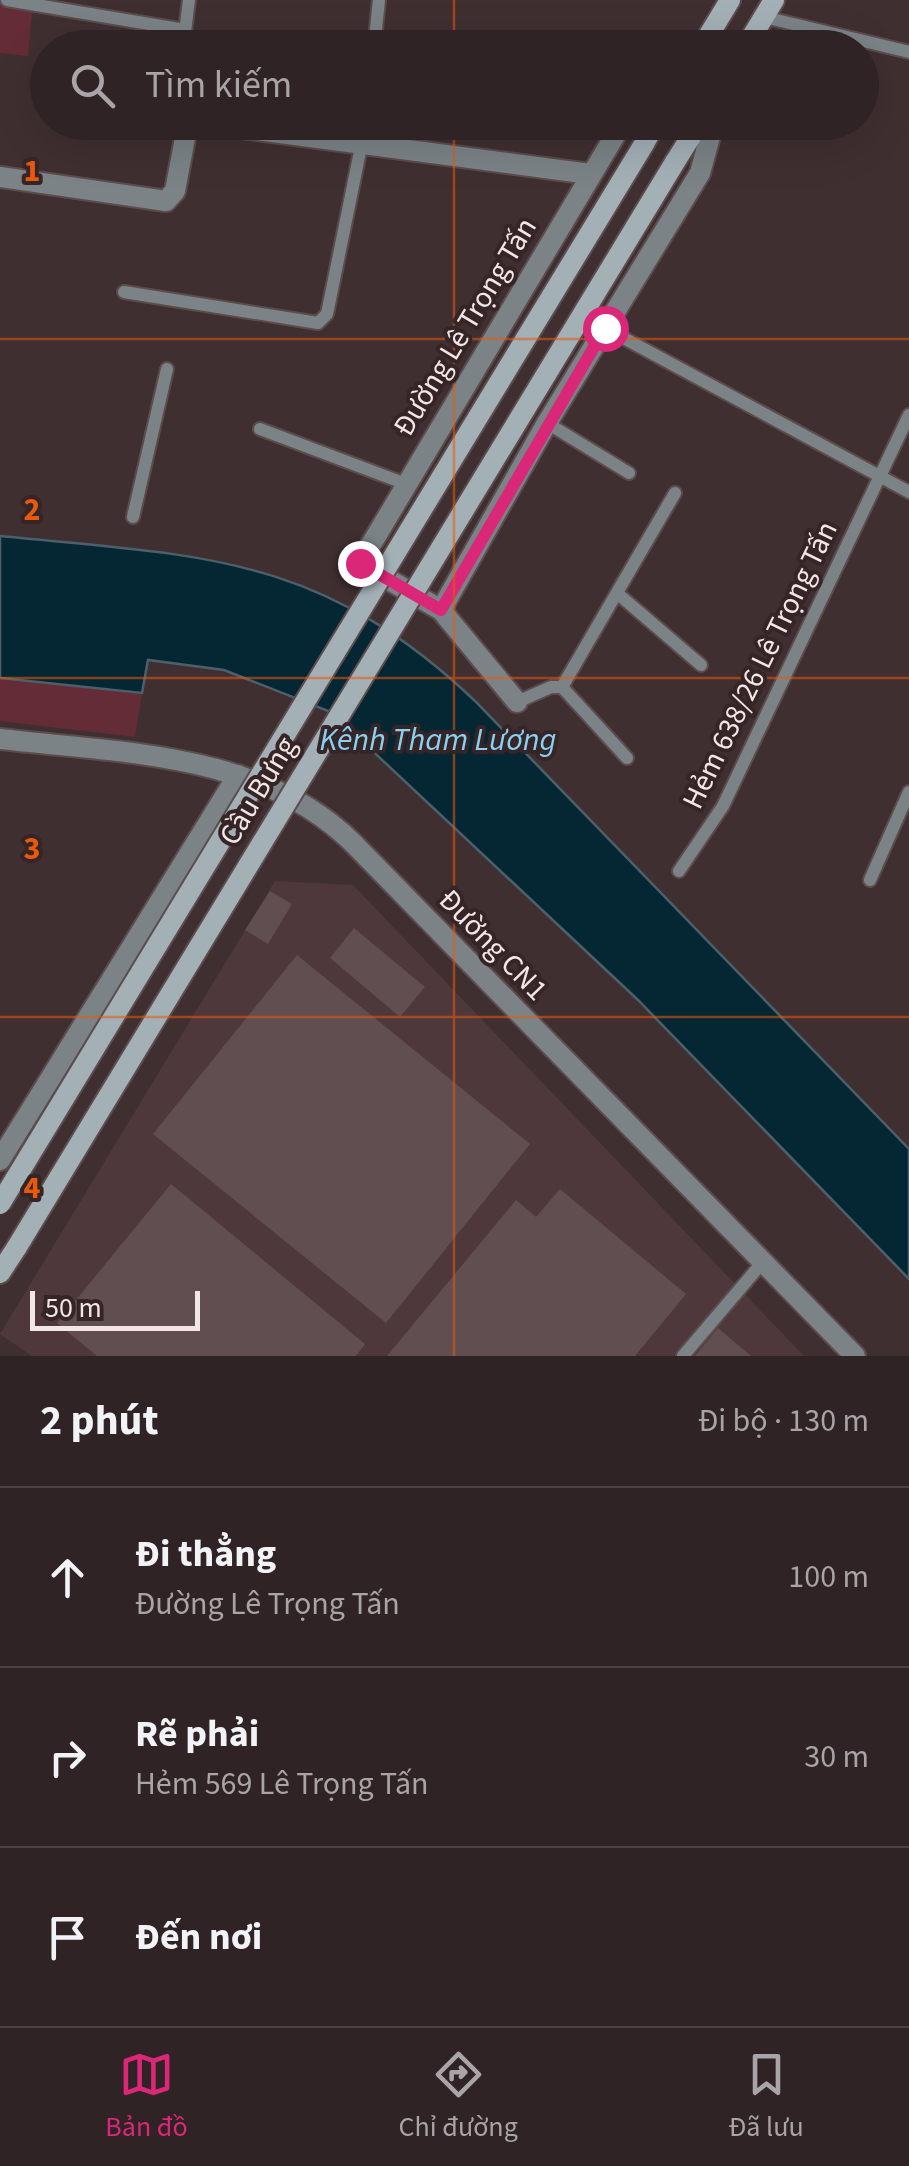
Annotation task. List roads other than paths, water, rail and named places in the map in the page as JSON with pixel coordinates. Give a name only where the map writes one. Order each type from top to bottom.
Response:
[{"type":"main road","points":[[709,30],[722,1]]},
{"type":"main road","name":"Cầu Bưng","points":[[0,1204],[646,140]]},
{"type":"main road","name":"Cầu Bưng","points":[[0,1273],[689,140]]},
{"type":"street","points":[[0,177],[166,201],[175,192],[185,140]]},
{"type":"street","points":[[333,140],[590,174]]},
{"type":"street","name":"Đường Lê Trọng Tấn","points":[[441,610],[360,563],[612,140]]},
{"type":"street","points":[[517,702],[441,610],[548,423],[700,173],[709,140]]},
{"type":"street","name":"Đường CN1","points":[[0,739],[176,760],[238,775],[294,797],[342,832],[855,1356]]},
{"type":"street","points":[[0,1160],[238,775]]},
{"type":"lane","points":[[7,0],[185,30],[188,0]]},
{"type":"lane","points":[[376,30],[379,0]]},
{"type":"lane","points":[[769,9],[837,30]]},
{"type":"lane","points":[[879,43],[909,52]]},
{"type":"lane","points":[[124,292],[318,323],[326,314],[364,140]]},
{"type":"lane","points":[[605,328],[909,492]]},
{"type":"lane","points":[[133,516],[167,368]]},
{"type":"lane","name":"Hẻm 638/26 Lê Trọng Tấn","points":[[679,871],[723,806],[909,415]]},
{"type":"lane","points":[[548,423],[628,473]]},
{"type":"lane","points":[[260,429],[406,484]]},
{"type":"lane","points":[[562,687],[674,493]]},
{"type":"lane","points":[[617,593],[701,665]]},
{"type":"lane","points":[[517,702],[551,686],[562,687],[627,758]]},
{"type":"lane","points":[[870,880],[909,792]]},
{"type":"lane","points":[[683,1356],[762,1263]]},
{"type":"water","name":"Kênh Tham Lương","points":[[0,536],[137,549],[254,570],[309,589],[363,616],[418,652],[475,701],[909,1149],[909,1279],[638,1000],[331,712],[224,670],[148,660],[142,693],[0,678]]}]
